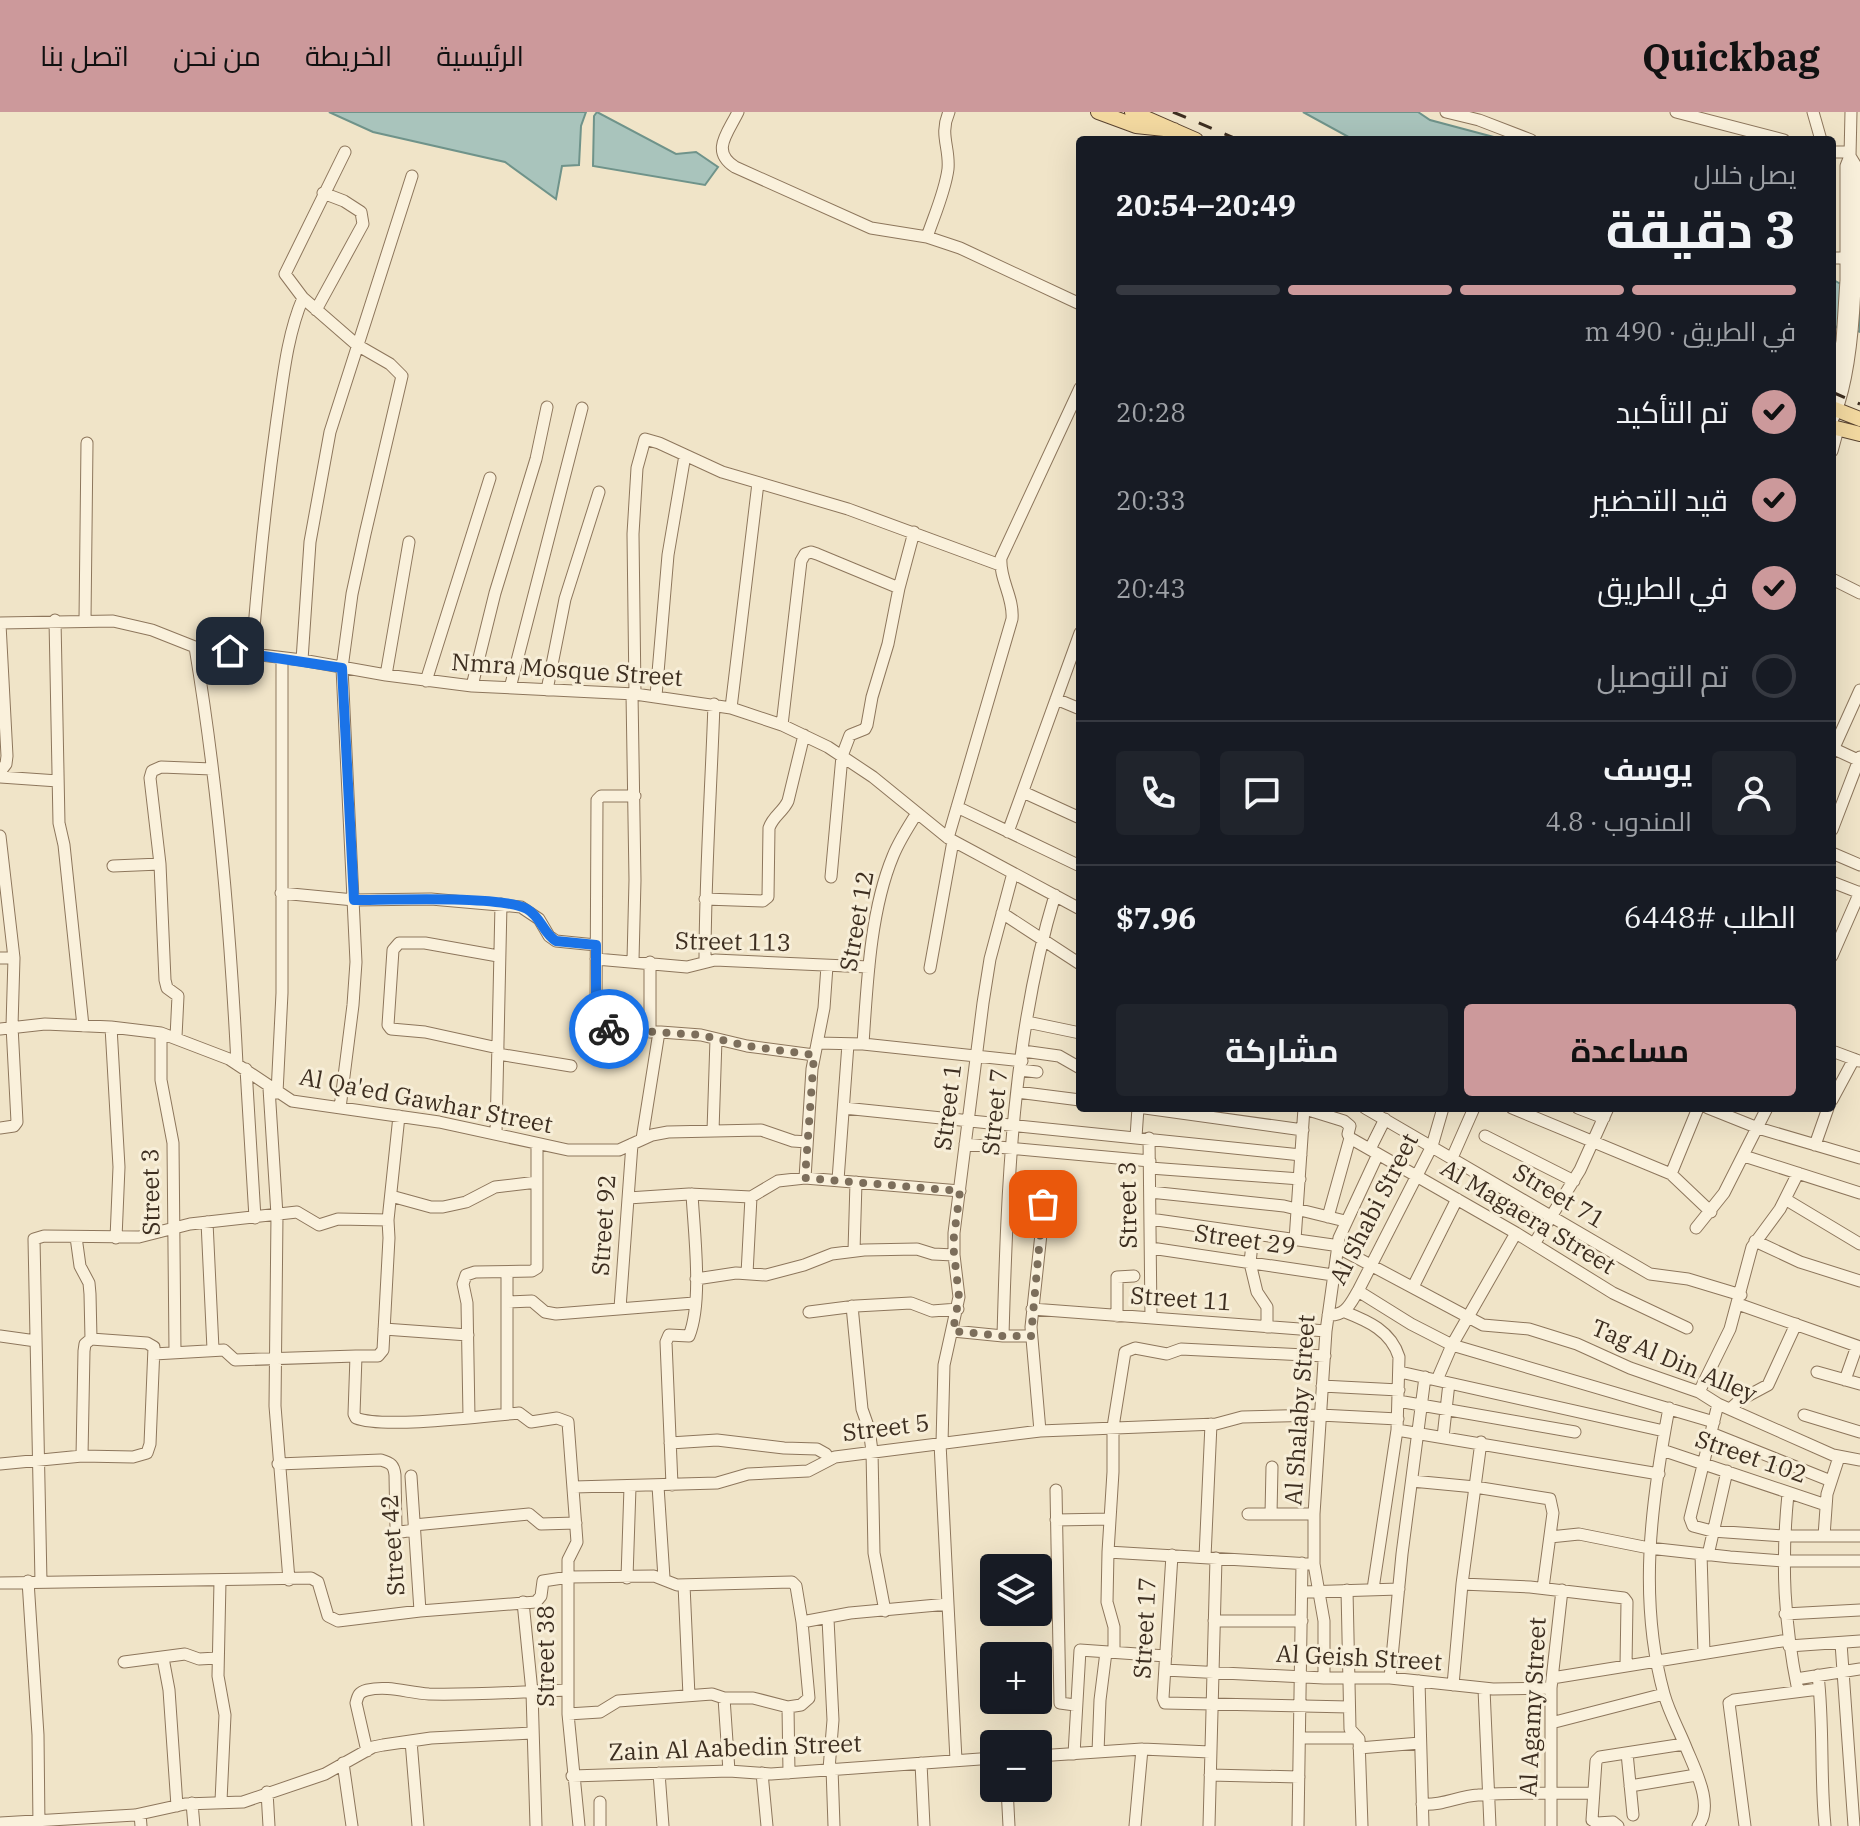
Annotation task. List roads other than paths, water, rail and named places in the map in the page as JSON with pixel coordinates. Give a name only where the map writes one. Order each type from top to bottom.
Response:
[{"type":"main road","points":[[1098,112],[1136,126],[1174,130]]},
{"type":"main road","points":[[1132,112],[1186,136]]},
{"type":"main road","points":[[1836,416],[1860,419]]},
{"type":"main road","points":[[1836,417],[1860,434]]},
{"type":"street","points":[[738,112],[721,149],[728,163],[871,228],[927,237],[974,254],[1076,302]]},
{"type":"street","points":[[927,237],[947,174],[944,130],[949,112]]},
{"type":"street","points":[[1446,112],[1479,120],[1521,136]]},
{"type":"street","points":[[1676,112],[1696,114],[1770,136]]},
{"type":"street","points":[[1813,112],[1820,136]]},
{"type":"street","points":[[1850,280],[1846,258],[1846,166],[1850,154],[1851,112]]},
{"type":"street","points":[[340,1108],[356,962],[342,668],[361,549],[402,380],[398,369],[357,345],[316,310],[285,274],[345,152]]},
{"type":"street","points":[[1836,152],[1850,154]]},
{"type":"street","points":[[1836,410],[1846,378],[1856,166],[1850,154]]},
{"type":"street","points":[[302,660],[310,542],[330,432],[412,176]]},
{"type":"street","points":[[316,310],[363,224],[361,212],[323,193]]},
{"type":"street","points":[[1836,258],[1846,258]]},
{"type":"street","points":[[252,653],[259,568],[282,389],[292,330],[303,298]]},
{"type":"street","points":[[1836,404],[1846,341]]},
{"type":"street","points":[[1846,378],[1860,383]]},
{"type":"street","points":[[472,686],[495,593],[536,459],[547,407]]},
{"type":"street","points":[[510,688],[582,408]]},
{"type":"street","points":[[930,968],[957,807],[1012,619],[1012,601],[1000,565],[1003,552],[1075,412]]},
{"type":"street","points":[[633,960],[633,534],[641,446],[647,439],[758,483],[848,509],[1000,565]]},
{"type":"street","points":[[85,620],[87,443]]},
{"type":"street","points":[[656,696],[668,555],[685,455]]},
{"type":"street","points":[[426,681],[490,478]]},
{"type":"street","points":[[731,708],[758,483]]},
{"type":"street","points":[[547,690],[565,599],[599,492]]},
{"type":"street","points":[[831,877],[842,756],[850,735],[865,729],[867,725],[914,532]]},
{"type":"street","points":[[386,675],[409,542]]},
{"type":"street","points":[[782,725],[801,561],[805,554],[817,554],[899,588]]},
{"type":"street","points":[[1836,581],[1860,593]]},
{"type":"street","points":[[55,620],[59,823],[83,1026]]},
{"type":"street","name":"Nmra Mosque Street","points":[[0,624],[55,620],[131,624],[195,647],[302,660],[426,681],[656,696],[731,708],[782,725],[842,756],[873,777],[950,840],[1076,907]]},
{"type":"street","points":[[0,624],[7,756],[0,775],[58,781]]},
{"type":"street","points":[[1008,832],[1076,644]]},
{"type":"street","points":[[195,647],[212,769],[255,1218]]},
{"type":"street","points":[[282,658],[282,993],[273,1090],[278,1274],[275,1358],[278,1464],[289,1580]]},
{"type":"street","points":[[1836,741],[1860,692]]},
{"type":"street","points":[[1056,699],[1076,707]]},
{"type":"street","points":[[705,961],[714,704]]},
{"type":"street","points":[[705,899],[763,901],[768,897],[769,828],[788,801],[804,735]]},
{"type":"street","points":[[1836,750],[1860,759],[1836,820]]},
{"type":"street","points":[[176,1037],[178,996],[167,988],[165,980],[160,864],[150,778],[152,771],[161,767],[212,769]]},
{"type":"street","points":[[1023,792],[1076,816]]},
{"type":"street","points":[[635,796],[604,796],[597,800],[596,1008],[604,1018],[605,1026],[610,1029],[687,1033],[747,1046],[814,1055]]},
{"type":"street","points":[[957,807],[1076,864]]},
{"type":"street","name":"Street 12","points":[[863,1044],[869,967],[887,872],[898,844],[917,813]]},
{"type":"street","points":[[0,836],[14,958],[6,1028],[17,1122],[14,1126],[0,1128]]},
{"type":"street","points":[[1836,855],[1860,865]]},
{"type":"street","points":[[113,866],[160,864]]},
{"type":"street","name":"Street 1","points":[[956,1760],[941,1443],[944,1365],[958,1309],[954,1255],[976,1056],[990,959],[1013,873]]},
{"type":"street","points":[[1836,884],[1860,893],[1855,917],[1836,941]]},
{"type":"street","points":[[281,893],[354,900],[431,899],[501,904],[528,910],[556,941],[596,945]]},
{"type":"street","name":"Street 7","points":[[1003,1336],[1017,1092],[1042,940],[1055,895]]},
{"type":"street","points":[[496,1134],[501,904]]},
{"type":"street","points":[[1002,913],[1076,961]]},
{"type":"street","points":[[498,956],[425,943],[399,943],[393,950],[388,1025],[391,1029],[425,1032],[571,1066]]},
{"type":"street","points":[[0,958],[14,958]]},
{"type":"street","name":"Street 113","points":[[596,959],[687,967],[705,961],[869,967]]},
{"type":"street","name":"Street 92","points":[[620,1308],[628,1198],[655,1032],[650,962]]},
{"type":"street","points":[[805,1178],[814,1055],[824,1008],[827,966]]},
{"type":"street","points":[[1027,1022],[1076,1032]]},
{"type":"street","name":"Al Qa'ed Gawhar Street","points":[[6,1028],[83,1026],[161,1033],[241,1066],[273,1090],[300,1103],[439,1122],[588,1152],[619,1150],[659,1133],[761,1130],[793,1141],[807,1142]]},
{"type":"street","points":[[111,1027],[119,1167],[116,1238]]},
{"type":"street","name":"Street 3","points":[[161,1033],[161,1080],[173,1143],[175,1351]]},
{"type":"street","points":[[713,1131],[716,1039]]},
{"type":"street","points":[[817,1043],[863,1044],[1022,1061],[1059,1056],[1076,1066]]},
{"type":"street","points":[[838,1180],[848,1044]]},
{"type":"street","points":[[1836,1052],[1857,1060],[1836,1094]]},
{"type":"street","points":[[1022,1061],[1037,1072]]},
{"type":"street","points":[[1017,1092],[1076,1099]]},
{"type":"street","points":[[844,1108],[1301,1155]]},
{"type":"street","points":[[1136,1137],[1138,1112]]},
{"type":"street","points":[[1174,1112],[1303,1130]]},
{"type":"street","points":[[1295,1240],[1303,1112]]},
{"type":"street","name":"Al Magaera Street","points":[[1315,1112],[1347,1123],[1350,1138],[1516,1233],[1613,1293],[1687,1328]]},
{"type":"street","name":"Street 71","points":[[1372,1112],[1650,1274],[1688,1279],[1859,1347]]},
{"type":"street","name":"Al Shabi Street","points":[[1328,1315],[1345,1312],[1358,1291],[1418,1176],[1432,1146],[1442,1112]]},
{"type":"street","points":[[1452,1158],[1472,1112]]},
{"type":"street","points":[[1522,1112],[1671,1174],[1711,1212]]},
{"type":"street","points":[[1671,1174],[1696,1112]]},
{"type":"street","points":[[1718,1112],[1758,1128],[1860,1158]]},
{"type":"street","points":[[1696,1228],[1711,1212],[1765,1112]]},
{"type":"street","points":[[1815,1145],[1827,1112]]},
{"type":"street","points":[[1534,1244],[1574,1181],[1606,1113]]},
{"type":"street","points":[[154,1354],[227,1350],[235,1360],[381,1354],[388,1220],[399,1116]]},
{"type":"street","name":"Al Shalaby Street","points":[[1324,1678],[1321,1591],[1308,1564],[1326,1331],[1337,1247],[1385,1119]]},
{"type":"street","points":[[1485,1136],[1574,1181]]},
{"type":"street","name":"Street 3","points":[[1149,1138],[1151,1318]]},
{"type":"street","points":[[1328,1217],[1350,1138]]},
{"type":"street","points":[[469,1417],[464,1277],[475,1272],[532,1271],[537,1268],[537,1144]]},
{"type":"street","points":[[965,1144],[1300,1179]]},
{"type":"street","points":[[1744,1156],[1860,1193]]},
{"type":"street","points":[[1699,1392],[1721,1351],[1739,1299],[1749,1253],[1785,1199],[1798,1173]]},
{"type":"street","points":[[628,1198],[692,1194],[751,1197],[778,1181],[805,1178],[960,1191]]},
{"type":"street","points":[[391,1196],[431,1207],[443,1207],[466,1202],[495,1187],[537,1182]]},
{"type":"street","points":[[854,1251],[856,1182]]},
{"type":"street","points":[[1150,1192],[1297,1209],[1345,1221]]},
{"type":"street","points":[[672,1485],[666,1337],[690,1335],[696,1279],[692,1194]]},
{"type":"street","points":[[747,1274],[751,1197]]},
{"type":"street","points":[[1413,1287],[1457,1199]]},
{"type":"street","points":[[1785,1199],[1860,1244]]},
{"type":"street","points":[[1025,1200],[1044,1206],[1031,1336],[1040,1431]]},
{"type":"street","points":[[39,1824],[35,1582],[36,1341],[32,1241],[38,1237],[155,1235],[174,1227],[207,1222],[301,1213],[319,1225],[338,1219],[388,1220]]},
{"type":"street","name":"Tag Al Din Alley","points":[[1150,1219],[1337,1247],[1467,1318],[1494,1327],[1521,1327],[1552,1335],[1630,1368],[1699,1392],[1718,1404],[1839,1457],[1860,1460]]},
{"type":"street","points":[[207,1222],[213,1349]]},
{"type":"street","points":[[1443,1437],[1446,1408],[1443,1382],[1452,1345],[1516,1233]]},
{"type":"street","points":[[1253,1234],[1250,1263],[1257,1292],[1267,1307],[1267,1327]]},
{"type":"street","points":[[76,1237],[80,1266],[89,1283],[91,1339]]},
{"type":"street","points":[[1755,1241],[1800,1262],[1860,1281]]},
{"type":"street","name":"Street 29","points":[[1151,1248],[1333,1275]]},
{"type":"street","points":[[696,1279],[766,1275],[832,1254],[854,1251],[917,1249],[954,1255]]},
{"type":"street","points":[[356,1356],[356,1418],[392,1422],[507,1414],[507,1272]]},
{"type":"street","points":[[1117,1316],[1117,1276],[1134,1276]]},
{"type":"street","points":[[1358,1291],[1452,1345],[1669,1408],[1831,1481]]},
{"type":"street","points":[[508,1302],[532,1301],[545,1312],[556,1314],[694,1303]]},
{"type":"street","points":[[809,1312],[911,1303],[932,1311],[958,1309]]},
{"type":"street","points":[[852,1306],[862,1409],[872,1451],[874,1553],[885,1611]]},
{"type":"street","name":"Street 11","points":[[1032,1309],[1326,1331]]},
{"type":"street","points":[[1345,1312],[1374,1325],[1390,1339],[1399,1357],[1397,1424],[1373,1589]]},
{"type":"street","points":[[1730,1409],[1768,1385],[1796,1324]]},
{"type":"street","points":[[384,1329],[468,1335]]},
{"type":"street","points":[[953,1331],[1031,1336]]},
{"type":"street","points":[[0,1336],[36,1341]]},
{"type":"street","points":[[0,1464],[82,1456],[133,1457],[147,1453],[154,1354],[150,1343],[91,1339],[85,1344],[82,1456]]},
{"type":"street","points":[[1845,1380],[1859,1347]]},
{"type":"street","points":[[1098,1752],[1100,1700],[1114,1627],[1107,1602],[1108,1552],[1113,1427],[1123,1357],[1131,1348],[1167,1354],[1181,1349],[1325,1356]]},
{"type":"street","points":[[1400,1372],[1664,1431]]},
{"type":"street","points":[[1817,1372],[1860,1384]]},
{"type":"street","points":[[1390,1678],[1425,1377]]},
{"type":"street","points":[[1322,1386],[1399,1395],[1422,1405],[1575,1432]]},
{"type":"street","points":[[1718,1404],[1690,1523],[1712,1531],[1784,1536],[1860,1536]]},
{"type":"street","points":[[1669,1408],[1649,1548],[1648,1591],[1664,1694],[1696,1775],[1705,1810],[1698,1826]]},
{"type":"street","name":"Street 38","points":[[507,1414],[519,1413],[531,1422],[557,1418],[566,1420],[571,1439],[577,1542],[569,1556],[567,1690],[572,1776],[579,1826]]},
{"type":"street","name":"Street 5","points":[[574,1487],[717,1483],[748,1474],[802,1473],[828,1459],[872,1451],[1040,1431],[1211,1424],[1242,1417],[1320,1415],[1397,1424],[1418,1433],[1659,1474]]},
{"type":"street","points":[[1804,1415],[1860,1432]]},
{"type":"street","points":[[1209,1826],[1214,1621],[1210,1558],[1211,1424]]},
{"type":"street","points":[[670,1443],[717,1440],[817,1449],[828,1459]]},
{"type":"street","points":[[1453,1685],[1462,1584],[1481,1442]]},
{"type":"street","name":"Street 102","points":[[1662,1450],[1826,1505]]},
{"type":"street","points":[[1824,1536],[1826,1505],[1839,1457]]},
{"type":"street","points":[[278,1464],[390,1462],[395,1475],[395,1526],[399,1532],[529,1514],[541,1524],[576,1523]]},
{"type":"street","points":[[1271,1514],[1272,1467]]},
{"type":"street","points":[[1704,1653],[1704,1554],[1727,1471]]},
{"type":"street","name":"Street 42","points":[[411,1476],[420,1611]]},
{"type":"street","points":[[1412,1481],[1550,1499],[1554,1507],[1543,1588]]},
{"type":"street","points":[[658,1486],[664,1578]]},
{"type":"street","points":[[627,1578],[630,1487]]},
{"type":"street","points":[[1056,1490],[1059,1702],[1061,1705],[1075,1705]]},
{"type":"street","points":[[1788,1494],[1782,1561],[1788,1643],[1797,1685]]},
{"type":"street","points":[[1248,1514],[1314,1514]]},
{"type":"street","points":[[1056,1520],[1110,1519]]},
{"type":"street","points":[[1550,1537],[1579,1534],[1649,1548],[1782,1561],[1860,1561]]},
{"type":"street","points":[[1108,1552],[1308,1564],[1303,1592],[1298,1826]]},
{"type":"street","name":"Street 17","points":[[1172,1555],[1163,1698],[1165,1703],[1211,1706]]},
{"type":"street","points":[[0,1583],[311,1578],[318,1582],[328,1616],[338,1621],[540,1599],[543,1581],[569,1577],[654,1576],[664,1578],[671,1584],[684,1585],[792,1582],[796,1586],[809,1698],[801,1705],[788,1707],[753,1698],[724,1698],[712,1694],[618,1701],[600,1712],[568,1714]]},
{"type":"street","points":[[220,1581],[217,1658],[220,1700],[225,1715],[221,1801]]},
{"type":"street","points":[[1462,1584],[1543,1588],[1626,1599],[1626,1666]]},
{"type":"street","points":[[684,1585],[689,1696]]},
{"type":"street","points":[[1303,1592],[1399,1589]]},
{"type":"street","points":[[1347,1590],[1350,1731],[1359,1743],[1362,1826]]},
{"type":"street","name":"Al Agamy Street","points":[[1551,1826],[1551,1683],[1562,1590]]},
{"type":"street","points":[[523,1602],[532,1692],[536,1826]]},
{"type":"street","points":[[802,1622],[850,1613],[948,1604]]},
{"type":"street","points":[[1785,1614],[1860,1610]]},
{"type":"street","points":[[828,1619],[834,1826]]},
{"type":"street","points":[[1214,1621],[1302,1621]]},
{"type":"street","name":"Al Geish Street","points":[[1165,1670],[1347,1679],[1390,1678],[1484,1689],[1551,1683],[1704,1653],[1788,1643],[1860,1641]]},
{"type":"street","points":[[1841,1643],[1854,1826]]},
{"type":"street","points":[[1074,1754],[1080,1650],[1166,1656]]},
{"type":"street","points":[[124,1662],[185,1654],[199,1659],[217,1658]]},
{"type":"street","points":[[163,1658],[169,1690],[177,1806]]},
{"type":"street","points":[[1745,1826],[1729,1703],[1797,1685],[1818,1675],[1860,1669]]},
{"type":"street","points":[[1818,1675],[1823,1725],[1821,1780],[1825,1826]]},
{"type":"street","points":[[1419,1681],[1423,1826]]},
{"type":"street","points":[[1797,1685],[1819,1689]]},
{"type":"street","points":[[367,1751],[356,1703],[363,1691],[389,1688],[415,1693],[567,1690]]},
{"type":"street","name":"Al Agamy Street","points":[[1484,1689],[1490,1826]]},
{"type":"street","points":[[1551,1723],[1664,1694]]},
{"type":"street","points":[[724,1698],[729,1771]]},
{"type":"street","points":[[1211,1706],[1349,1707]]},
{"type":"street","points":[[788,1707],[789,1773]]},
{"type":"street","points":[[0,1823],[140,1820],[192,1803],[243,1802],[317,1777],[383,1745],[532,1733]]},
{"type":"street","points":[[1300,1738],[1359,1743],[1420,1743]]},
{"type":"street","points":[[411,1741],[418,1826]]},
{"type":"street","points":[[1618,1826],[1613,1822],[1597,1823],[1592,1820],[1595,1764],[1599,1758],[1684,1744]]},
{"type":"street","points":[[1135,1826],[1142,1749]]},
{"type":"street","points":[[1052,1755],[1142,1749],[1210,1752]]},
{"type":"street","points":[[1627,1753],[1633,1815]]},
{"type":"street","name":"Zain Al Aabedin Street","points":[[572,1776],[729,1771],[789,1773],[980,1759]]},
{"type":"street","points":[[343,1763],[352,1826]]},
{"type":"street","points":[[921,1763],[924,1826]]},
{"type":"street","points":[[659,1773],[663,1826]]},
{"type":"street","points":[[762,1773],[767,1826]]},
{"type":"street","points":[[1210,1775],[1299,1777]]},
{"type":"street","points":[[1630,1786],[1696,1775]]},
{"type":"street","points":[[267,1792],[269,1826]]},
{"type":"street","points":[[1422,1804],[1436,1805],[1465,1796],[1489,1794],[1592,1793]]},
{"type":"street","points":[[600,1802],[600,1826]]},
{"type":"street","points":[[1008,1802],[1009,1826]]},
{"type":"street","points":[[192,1803],[194,1826]]},
{"type":"water","points":[[329,112],[586,112],[581,126],[579,165],[562,166],[556,199],[505,162],[373,132]]},
{"type":"water","points":[[597,112],[676,154],[696,152],[718,167],[705,185],[593,166],[594,116]]},
{"type":"water","points":[[1303,112],[1418,112],[1430,120],[1490,136],[1347,136]]},
{"type":"water","points":[[1836,281],[1860,283],[1860,332],[1840,324],[1836,328]]},
{"type":"railway","points":[[1173,112],[1230,136]]},
{"type":"railway","points":[[1836,394],[1860,404]]}]
